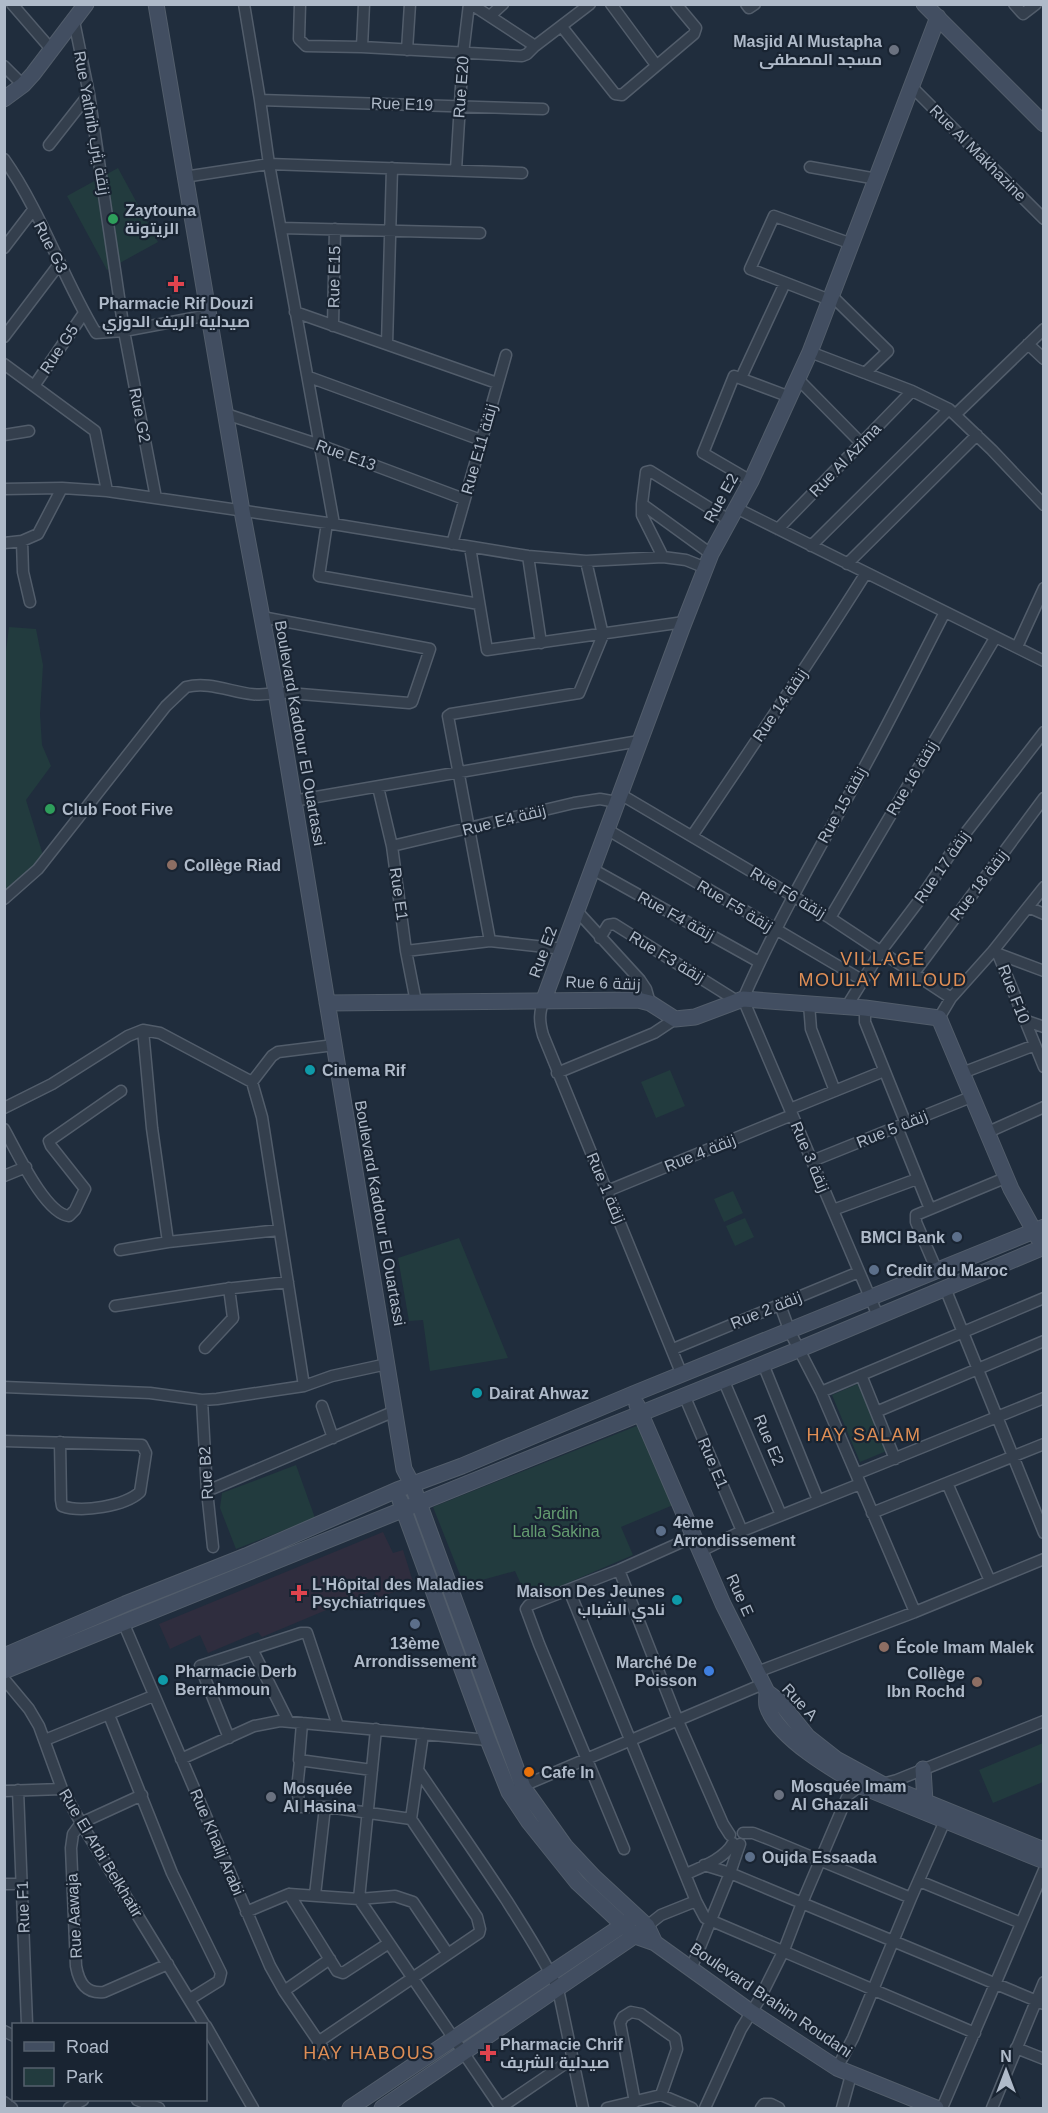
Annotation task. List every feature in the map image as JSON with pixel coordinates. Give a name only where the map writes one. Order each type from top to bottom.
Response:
[{"type":"main road","points":[[4,99],[23,86],[86,4]]},
{"type":"main road","name":"Boulevard Kaddour El Ouartassi","points":[[156,4],[242,511],[276,692],[404,1469]]},
{"type":"main road","points":[[924,4],[1043,123]]},
{"type":"main road","name":"Rue E2","points":[[544,999],[594,870],[684,622],[709,561],[751,481],[810,352],[938,17]]},
{"type":"main road","name":"Rue 6 زنقة","points":[[327,1003],[544,999],[638,1000],[650,1003],[675,1019]]},
{"type":"main road","points":[[4,1671],[800,1349],[1043,1247],[1039,1229],[1024,1215],[1005,1178],[939,1018],[847,1006],[740,1000],[695,1017],[675,1019]]},
{"type":"main road","points":[[4,1656],[125,1604],[246,1556],[397,1490],[462,1466],[1039,1229]]},
{"type":"main road","name":"Rue E","points":[[633,1394],[723,1604],[763,1683]]},
{"type":"main road","points":[[397,1490],[404,1469]]},
{"type":"main road","name":"Boulevard Brahim Roudani","points":[[404,1469],[412,1484],[452,1596],[516,1789],[594,1877],[642,1921],[655,1943]]},
{"type":"main road","name":"Boulevard Brahim Roudani","points":[[397,1490],[488,1740],[550,1851],[577,1882],[635,1936],[655,1943],[751,2012],[844,2072],[936,2109]]},
{"type":"main road","points":[[436,1599],[452,1596]]},
{"type":"main road","name":"Rue A","points":[[763,1683],[797,1725],[822,1749],[837,1759],[882,1784],[925,1801],[947,1816],[1044,1861]]},
{"type":"main road","name":"Rue A","points":[[763,1683],[767,1705],[786,1734],[828,1766],[863,1786],[1044,1850]]},
{"type":"main road","points":[[923,1769],[925,1801]]},
{"type":"main road","points":[[350,2109],[622,1926],[642,1921]]},
{"type":"main road","points":[[382,2109],[635,1936],[642,1921]]},
{"type":"street","points":[[12,4],[51,49]]},
{"type":"street","points":[[244,4],[269,164],[320,445],[330,523],[319,576],[479,604]]},
{"type":"street","points":[[300,4],[299,39],[306,46],[522,56],[591,4]]},
{"type":"street","points":[[362,47],[364,4]]},
{"type":"street","points":[[407,50],[410,4]]},
{"type":"street","name":"Rue E20","points":[[456,170],[463,54],[470,4],[535,46]]},
{"type":"street","points":[[490,16],[502,4]]},
{"type":"street","points":[[611,4],[656,65]]},
{"type":"street","points":[[562,27],[615,94],[622,95],[694,34],[696,28],[676,4]]},
{"type":"street","points":[[746,4],[751,8],[755,4]]},
{"type":"street","points":[[1014,4],[1023,14],[1036,4]]},
{"type":"street","name":"Rue Yathrib زنقة يثرب","points":[[74,21],[89,94],[124,331]]},
{"type":"street","points":[[4,66],[23,86]]},
{"type":"street","name":"Rue Al Makhazine","points":[[912,87],[1044,219]]},
{"type":"street","points":[[49,145],[89,94]]},
{"type":"street","name":"Rue E19","points":[[260,100],[543,109]]},
{"type":"street","name":"Rue G3","points":[[4,159],[20,182],[84,312],[98,334],[124,331]]},
{"type":"street","points":[[184,177],[269,164],[522,173]]},
{"type":"street","points":[[810,167],[877,179]]},
{"type":"street","points":[[387,344],[392,168]]},
{"type":"street","points":[[4,248],[33,210]]},
{"type":"street","points":[[852,244],[773,217],[750,270],[831,298],[888,351],[865,373]]},
{"type":"street","points":[[281,228],[480,233]]},
{"type":"street","name":"Rue E15","points":[[333,326],[335,229]]},
{"type":"street","points":[[4,337],[60,263]]},
{"type":"street","points":[[741,378],[785,283]]},
{"type":"street","name":"Rue G5","points":[[34,386],[84,312]]},
{"type":"street","points":[[295,312],[497,383]]},
{"type":"street","points":[[124,331],[209,315]]},
{"type":"street","points":[[812,546],[953,411],[1044,329]]},
{"type":"street","name":"Rue G2","points":[[124,331],[156,498]]},
{"type":"street","points":[[1028,344],[1044,359]]},
{"type":"street","points":[[810,352],[912,391],[953,411],[1044,505]]},
{"type":"street","name":"Rue E11 زنقة","points":[[452,544],[506,355]]},
{"type":"street","points":[[4,364],[95,431],[107,491]]},
{"type":"street","points":[[751,481],[703,453],[734,375],[790,397]]},
{"type":"street","points":[[309,377],[481,440]]},
{"type":"street","points":[[798,379],[861,443]]},
{"type":"street","name":"Rue Al Azima","points":[[778,529],[912,391]]},
{"type":"street","name":"Rue E13","points":[[226,414],[320,445],[464,499]]},
{"type":"street","points":[[4,435],[29,431]]},
{"type":"street","points":[[847,564],[977,435]]},
{"type":"street","points":[[663,557],[643,518],[642,504],[646,472],[650,471],[732,514],[778,529],[1044,661]]},
{"type":"street","points":[[4,543],[22,541],[38,534],[62,488]]},
{"type":"street","points":[[4,489],[62,488],[107,491],[330,523],[528,556],[586,561],[663,557],[709,561]]},
{"type":"street","points":[[642,504],[709,561]]},
{"type":"street","points":[[22,541],[23,572],[30,602]]},
{"type":"street","points":[[470,547],[486,650],[684,622]]},
{"type":"street","points":[[528,556],[541,643]]},
{"type":"street","points":[[490,941],[449,715],[578,694],[603,635],[586,561]]},
{"type":"street","name":"Rue 14 زنقة","points":[[692,836],[866,573]]},
{"type":"street","points":[[1017,647],[1044,588]]},
{"type":"street","name":"Rue 15 زنقة","points":[[740,1000],[945,612]]},
{"type":"street","points":[[4,899],[38,869],[178,692],[186,687],[214,685],[258,695],[276,692],[411,703],[430,650],[262,617]]},
{"type":"street","name":"Rue 16 زنقة","points":[[830,918],[995,638]]},
{"type":"street","name":"Rue 17 زنقة","points":[[847,1006],[881,951],[957,844],[1044,732]]},
{"type":"street","points":[[293,801],[639,741]]},
{"type":"street","name":"Rue E1","points":[[378,787],[392,846],[406,951],[416,1002]]},
{"type":"street","name":"Rue F6 زنقة","points":[[619,798],[692,836],[794,896],[951,998]]},
{"type":"street","name":"Rue E4 زنقة","points":[[392,846],[588,800],[619,798]]},
{"type":"street","name":"Rue 18 زنقة","points":[[914,973],[1044,798]]},
{"type":"street","name":"Rue F5 زنقة","points":[[608,830],[862,980]]},
{"type":"street","name":"Rue F4 زنقة","points":[[594,870],[759,962]]},
{"type":"street","points":[[939,1018],[951,998],[996,953],[1044,887]]},
{"type":"street","points":[[1028,907],[1044,914]]},
{"type":"street","points":[[577,911],[640,980],[646,989],[650,1003]]},
{"type":"street","name":"Rue F3 زنقة","points":[[600,938],[608,925],[614,924],[740,1000]]},
{"type":"street","points":[[406,951],[490,941],[564,949]]},
{"type":"street","points":[[996,953],[1044,971]]},
{"type":"street","name":"Rue F10","points":[[996,953],[1044,1067]]},
{"type":"street","name":"Rue 1 زنقة","points":[[544,999],[539,1013],[539,1022],[557,1073],[673,1348],[682,1375]]},
{"type":"street","name":"Rue 3 زنقة","points":[[740,1000],[791,1112],[878,1316]]},
{"type":"street","points":[[809,1004],[811,1029],[835,1091]]},
{"type":"street","points":[[865,1008],[865,1022],[884,1071],[918,1179],[930,1209]]},
{"type":"street","points":[[557,1073],[654,1033],[675,1019]]},
{"type":"street","points":[[1024,1020],[1044,1027]]},
{"type":"street","points":[[143,1030],[152,1128],[168,1242]]},
{"type":"street","points":[[4,1108],[52,1084],[119,1041],[143,1030],[160,1033],[252,1082],[262,1117],[304,1386]]},
{"type":"street","points":[[252,1082],[272,1056],[278,1052],[333,1045]]},
{"type":"street","points":[[962,1073],[1035,1045]]},
{"type":"street","name":"Rue 4 زنقة","points":[[608,1191],[884,1071]]},
{"type":"street","points":[[4,1129],[48,1204],[62,1215],[72,1215],[86,1189],[49,1141],[121,1091]]},
{"type":"street","name":"Rue 5 زنقة","points":[[812,1161],[971,1098]]},
{"type":"street","points":[[986,1133],[1044,1107]]},
{"type":"street","points":[[4,1176],[26,1167]]},
{"type":"street","points":[[937,1270],[915,1220],[916,1215],[1005,1178]]},
{"type":"street","points":[[832,1210],[918,1179]]},
{"type":"street","points":[[120,1250],[168,1242],[279,1230]]},
{"type":"street","name":"Rue 2 زنقة","points":[[673,1348],[859,1272]]},
{"type":"street","points":[[115,1306],[229,1288],[288,1282]]},
{"type":"street","points":[[205,1348],[233,1318],[229,1288]]},
{"type":"street","points":[[945,1288],[1044,1533]]},
{"type":"street","points":[[821,1392],[1044,1298]]},
{"type":"street","points":[[780,1305],[790,1332],[821,1392],[915,1612]]},
{"type":"street","points":[[876,1412],[1044,1341]]},
{"type":"street","points":[[4,1387],[150,1393],[202,1400],[230,1398],[304,1386],[332,1376],[387,1364]]},
{"type":"street","points":[[763,1364],[818,1500]]},
{"type":"street","points":[[861,1375],[895,1459]]},
{"type":"street","name":"Rue E2","points":[[723,1379],[781,1515]]},
{"type":"street","name":"Rue E1","points":[[684,1395],[742,1531]]},
{"type":"street","points":[[701,1551],[742,1531],[818,1500],[895,1459],[1044,1398]]},
{"type":"street","name":"Rue B2","points":[[202,1400],[207,1491],[213,1547]]},
{"type":"street","points":[[322,1406],[333,1438]]},
{"type":"street","points":[[207,1491],[395,1411]]},
{"type":"street","points":[[4,1441],[60,1442],[142,1445],[146,1453],[140,1492],[136,1496],[102,1507],[68,1508],[62,1506],[60,1442]]},
{"type":"street","points":[[872,1513],[1044,1444]]},
{"type":"street","points":[[946,1483],[990,1581]]},
{"type":"street","points":[[624,1849],[526,1612],[529,1605],[619,1570],[695,1536]]},
{"type":"street","points":[[516,1789],[631,1742],[915,1612],[1044,1558]]},
{"type":"street","points":[[619,1570],[678,1721],[723,1824],[737,1839]]},
{"type":"street","points":[[569,1590],[696,1901],[705,1918],[975,2033]]},
{"type":"street","name":"Rue Khalij Arabi","points":[[123,1622],[270,1966],[284,1992],[327,2054]]},
{"type":"street","points":[[229,1738],[200,1666],[301,1633],[307,1633],[338,1726]]},
{"type":"street","points":[[252,1649],[288,1721]]},
{"type":"street","name":"Rue El Arbi Belkhatir","points":[[4,1679],[29,1709],[45,1740],[62,1789],[204,2023]]},
{"type":"street","points":[[45,1740],[153,1696]]},
{"type":"street","points":[[109,1715],[172,1873],[221,1973],[219,1981],[190,1999]]},
{"type":"street","points":[[181,1759],[268,1722],[288,1721],[488,1740]]},
{"type":"street","points":[[705,2109],[741,2029],[759,2000],[784,1950],[848,1795],[857,1788],[882,1784],[1044,1721]]},
{"type":"street","points":[[302,1723],[297,1789],[300,1807],[367,1811],[411,1819]]},
{"type":"street","points":[[376,1729],[359,1899],[500,2108],[572,2059]]},
{"type":"street","points":[[318,2042],[479,1933],[480,1923],[411,1819],[423,1734]]},
{"type":"street","points":[[300,1761],[372,1770]]},
{"type":"street","points":[[418,1770],[540,1952],[551,1973],[558,1989],[583,2109]]},
{"type":"street","points":[[4,1791],[62,1789]]},
{"type":"street","name":"Rue F1","points":[[18,1790],[27,2023]]},
{"type":"street","points":[[81,1823],[142,1795]]},
{"type":"street","points":[[315,1895],[325,1807]]},
{"type":"street","points":[[842,2109],[844,2072],[853,2038],[947,1816]]},
{"type":"street","name":"Rue Aawaja","points":[[81,1823],[73,1834],[71,1848],[76,1966],[82,1985],[96,1993],[104,1992],[168,1964]]},
{"type":"street","points":[[686,1874],[728,1851],[737,1839],[753,1833],[911,1898]]},
{"type":"street","points":[[691,1969],[730,1874],[737,1839]]},
{"type":"street","points":[[704,1865],[802,1903],[1039,2003]]},
{"type":"street","points":[[942,2109],[1044,1870]]},
{"type":"street","points":[[919,1881],[1021,1923]]},
{"type":"street","points":[[4,1884],[22,1884]]},
{"type":"street","points":[[289,1894],[337,1971],[344,1973],[389,1943]]},
{"type":"street","points":[[246,1912],[289,1894],[359,1899],[395,1896],[413,1902],[448,1954]]},
{"type":"street","points":[[642,1921],[696,1901]]},
{"type":"street","points":[[284,1992],[330,1959]]},
{"type":"street","points":[[992,2109],[1016,2048],[1039,2003],[1044,1982]]},
{"type":"street","points":[[635,2102],[620,2023],[623,2017],[631,2012],[641,2014],[678,2042],[661,2095]]},
{"type":"street","name":"Rue El Arbi Belkhatir","points":[[207,2028],[253,2109]]},
{"type":"street","points":[[1016,2048],[1044,2059]]},
{"type":"street","points":[[607,2109],[661,2095],[692,2109]]},
{"type":"street","points":[[4,2102],[12,2109]]},
{"type":"street","points":[[136,2103],[157,2105]]},
{"type":"street","points":[[761,2109],[767,2103],[779,2109]]},
{"type":"shaded area","name":"L'Hôpital des Maladies Psychiatriques","points":[[383,1532],[393,1553],[403,1550],[414,1585],[377,1598],[374,1590],[262,1637],[258,1632],[208,1653],[200,1635],[170,1649],[159,1624]]},
{"type":"green space","name":"Zaytouna الزيتونة","points":[[118,168],[158,242],[107,270],[67,196]]},
{"type":"green space","points":[[9,627],[36,629],[43,665],[40,714],[42,745],[51,766],[26,800],[43,855],[31,875],[5,896],[5,659]]},
{"type":"green space","points":[[670,1070],[685,1106],[656,1118],[641,1082]]},
{"type":"green space","points":[[733,1191],[743,1213],[724,1222],[714,1199]]},
{"type":"green space","points":[[745,1218],[754,1237],[735,1246],[726,1226]]},
{"type":"green space","points":[[459,1238],[508,1358],[430,1371],[423,1320],[409,1321],[398,1258]]},
{"type":"green space","points":[[860,1383],[889,1450],[860,1462],[832,1395]]},
{"type":"green space","name":"Jardin Lalla Sakina","points":[[639,1425],[673,1505],[621,1527],[633,1555],[528,1600],[515,1571],[464,1585],[433,1507]]},
{"type":"green space","points":[[296,1465],[315,1518],[236,1549],[220,1508],[222,1493]]},
{"type":"green space","points":[[1043,1743],[1043,1782],[993,1803],[979,1770]]},
{"type":"place","name":"Masjid Al Mustapha مسجد المصطفى","points":[[894,50]]},
{"type":"place","name":"Zaytouna الزيتونة","points":[[113,219]]},
{"type":"place","name":"Pharmacie Rif Douzi صيدلية الريف الدوزي","points":[[176,284]]},
{"type":"place","name":"Club Foot Five","points":[[50,809]]},
{"type":"place","name":"Collège Riad","points":[[172,865]]},
{"type":"place","name":"Cinema Rif","points":[[310,1070]]},
{"type":"place","name":"BMCI Bank","points":[[957,1237]]},
{"type":"place","name":"Credit du Maroc","points":[[874,1270]]},
{"type":"place","name":"Dairat Ahwaz","points":[[477,1393]]},
{"type":"place","name":"4ème Arrondissement","points":[[661,1531]]},
{"type":"place","name":"L'Hôpital des Maladies Psychiatriques","points":[[299,1593]]},
{"type":"place","name":"Maison Des Jeunes نادي الشباب","points":[[677,1600]]},
{"type":"place","name":"13ème Arrondissement","points":[[415,1624]]},
{"type":"place","name":"École Imam Malek","points":[[884,1647]]},
{"type":"place","name":"Marché De Poisson","points":[[709,1671]]},
{"type":"place","name":"Pharmacie Derb Berrahmoun","points":[[163,1680]]},
{"type":"place","name":"Collège Ibn Rochd","points":[[977,1682]]},
{"type":"place","name":"Cafe In","points":[[529,1772]]},
{"type":"place","name":"Mosquée Imam Al Ghazali","points":[[779,1795]]},
{"type":"place","name":"Mosquée Al Hasina","points":[[271,1797]]},
{"type":"place","name":"Oujda Essaada","points":[[750,1857]]},
{"type":"place","name":"Pharmacie Chrif صيدلية الشريف","points":[[488,2053]]},
{"type":"district","name":"VILLAGE MOULAY MILOUD","points":[[883,969]]},
{"type":"district","name":"HAY SALAM","points":[[864,1435]]},
{"type":"district","name":"HAY HABOUS","points":[[369,2053]]}]
